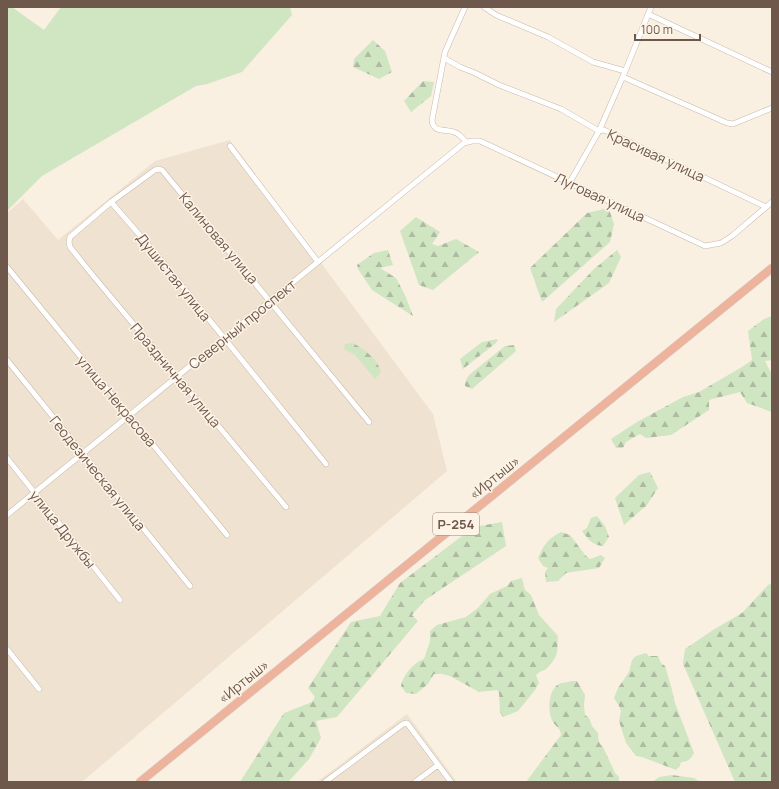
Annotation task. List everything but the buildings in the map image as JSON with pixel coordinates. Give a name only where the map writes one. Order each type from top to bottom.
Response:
[{"type":"highway","name":"«Иртыш»","points":[[140,782],[772,268]]},
{"type":"street","points":[[465,7],[445,52],[432,124],[437,129],[455,132],[466,142]]},
{"type":"street","points":[[484,7],[496,15],[548,37],[594,62],[625,71]]},
{"type":"street","points":[[444,58],[499,85],[561,109],[599,130],[623,77],[651,7]]},
{"type":"street","points":[[648,14],[772,72]]},
{"type":"street","points":[[623,77],[727,123],[733,124],[772,108]]},
{"type":"street","name":"Красивая улица","points":[[570,182],[599,130],[604,130],[766,207]]},
{"type":"street","name":"Луговая улица","points":[[466,142],[472,140],[480,141],[705,246],[721,243],[732,236],[766,207]]},
{"type":"street","name":"Северный проспект","points":[[7,515],[466,142]]},
{"type":"street","points":[[230,146],[318,262]]},
{"type":"street","name":"Калиновая улица","points":[[111,202],[159,169],[162,170],[271,300],[369,422]]},
{"type":"street","name":"Праздничная улица","points":[[111,202],[70,237],[70,247],[286,507]]},
{"type":"street","name":"Душистая улица","points":[[111,202],[157,255],[326,464]]},
{"type":"street","points":[[766,207],[772,202]]},
{"type":"street","name":"улица Некрасова","points":[[7,267],[227,534]]},
{"type":"street","name":"Геодезическая улица","points":[[7,360],[190,586]]},
{"type":"street","name":"улица Дружбы","points":[[7,458],[120,600]]},
{"type":"street","points":[[7,649],[39,689]]},
{"type":"street","points":[[325,782],[403,724],[407,723],[451,782]]},
{"type":"street","points":[[415,782],[438,765]]},
{"type":"shaded area","points":[[230,140],[433,414],[447,471],[82,782],[7,782],[7,213],[23,199],[58,240],[155,161]]},
{"type":"shaded area","points":[[407,714],[457,782],[317,782]]},
{"type":"green space","points":[[7,7],[12,7],[44,30],[61,7],[290,7],[292,15],[242,72],[207,84],[196,86],[42,176],[7,211]]},
{"type":"green space","points":[[373,40],[385,51],[392,72],[379,79],[353,67],[354,59]]},
{"type":"green space","points":[[423,81],[434,82],[431,96],[411,112],[404,101]]},
{"type":"green space","points":[[604,209],[610,212],[614,224],[610,242],[542,302],[530,268],[587,213]]},
{"type":"green space","points":[[416,217],[440,232],[432,244],[438,246],[456,239],[479,252],[433,290],[419,285],[400,231]]},
{"type":"green space","points":[[388,250],[393,265],[380,268],[396,278],[405,295],[413,316],[372,290],[358,269],[357,265],[374,253]]},
{"type":"green space","points":[[617,250],[621,257],[609,283],[554,322],[556,309],[593,270]]},
{"type":"green space","points":[[772,316],[772,360],[765,361],[772,372],[772,412],[747,403],[740,392],[709,400],[709,410],[671,435],[646,438],[640,434],[626,442],[623,448],[616,448],[611,439],[637,422],[683,397],[699,392],[752,360],[748,331],[764,319]]},
{"type":"green space","points":[[498,339],[496,343],[463,369],[460,359],[482,342]]},
{"type":"green space","points":[[353,343],[366,352],[377,363],[381,372],[375,379],[355,355],[344,349],[345,344]]},
{"type":"green space","points":[[514,345],[516,351],[472,389],[465,386],[465,382],[469,375],[505,346]]},
{"type":"green space","points":[[650,472],[658,488],[647,505],[624,525],[615,498],[639,475]]},
{"type":"green space","points":[[597,516],[605,526],[609,537],[603,546],[593,543],[582,531],[587,528],[591,518]]},
{"type":"green space","points":[[502,522],[506,546],[425,600],[412,615],[418,621],[337,717],[316,721],[321,738],[309,759],[288,782],[240,782],[284,713],[312,702],[315,697],[308,688],[351,622],[380,616],[400,583],[474,527]]},
{"type":"green space","points":[[561,532],[570,535],[590,559],[601,555],[605,558],[599,568],[566,573],[558,581],[546,582],[545,572],[548,568],[543,566],[538,558],[547,542]]},
{"type":"green space","points":[[522,578],[525,590],[531,595],[539,615],[558,636],[557,653],[555,657],[548,668],[536,675],[539,683],[518,711],[503,717],[500,712],[499,693],[497,690],[479,692],[450,676],[442,674],[434,674],[428,684],[416,694],[406,693],[401,686],[402,682],[412,666],[424,659],[430,641],[430,631],[437,625],[466,617],[478,608],[490,594],[507,586],[511,581]]},
{"type":"green space","points":[[772,583],[772,782],[735,782],[683,664],[685,649],[742,613],[768,585]]},
{"type":"green space","points":[[646,653],[649,656],[658,656],[661,663],[665,666],[675,703],[694,753],[689,760],[681,762],[680,766],[676,770],[636,756],[626,743],[619,721],[621,711],[614,698],[618,688],[629,672],[632,660],[636,656]]},
{"type":"green space","points":[[577,681],[585,695],[585,715],[589,718],[592,726],[598,733],[599,742],[603,747],[615,773],[619,777],[619,782],[526,782],[561,735],[559,729],[551,718],[549,707],[551,696],[555,687],[559,684]]},
{"type":"green space","points":[[672,775],[694,778],[700,782],[652,782],[659,777]]}]
